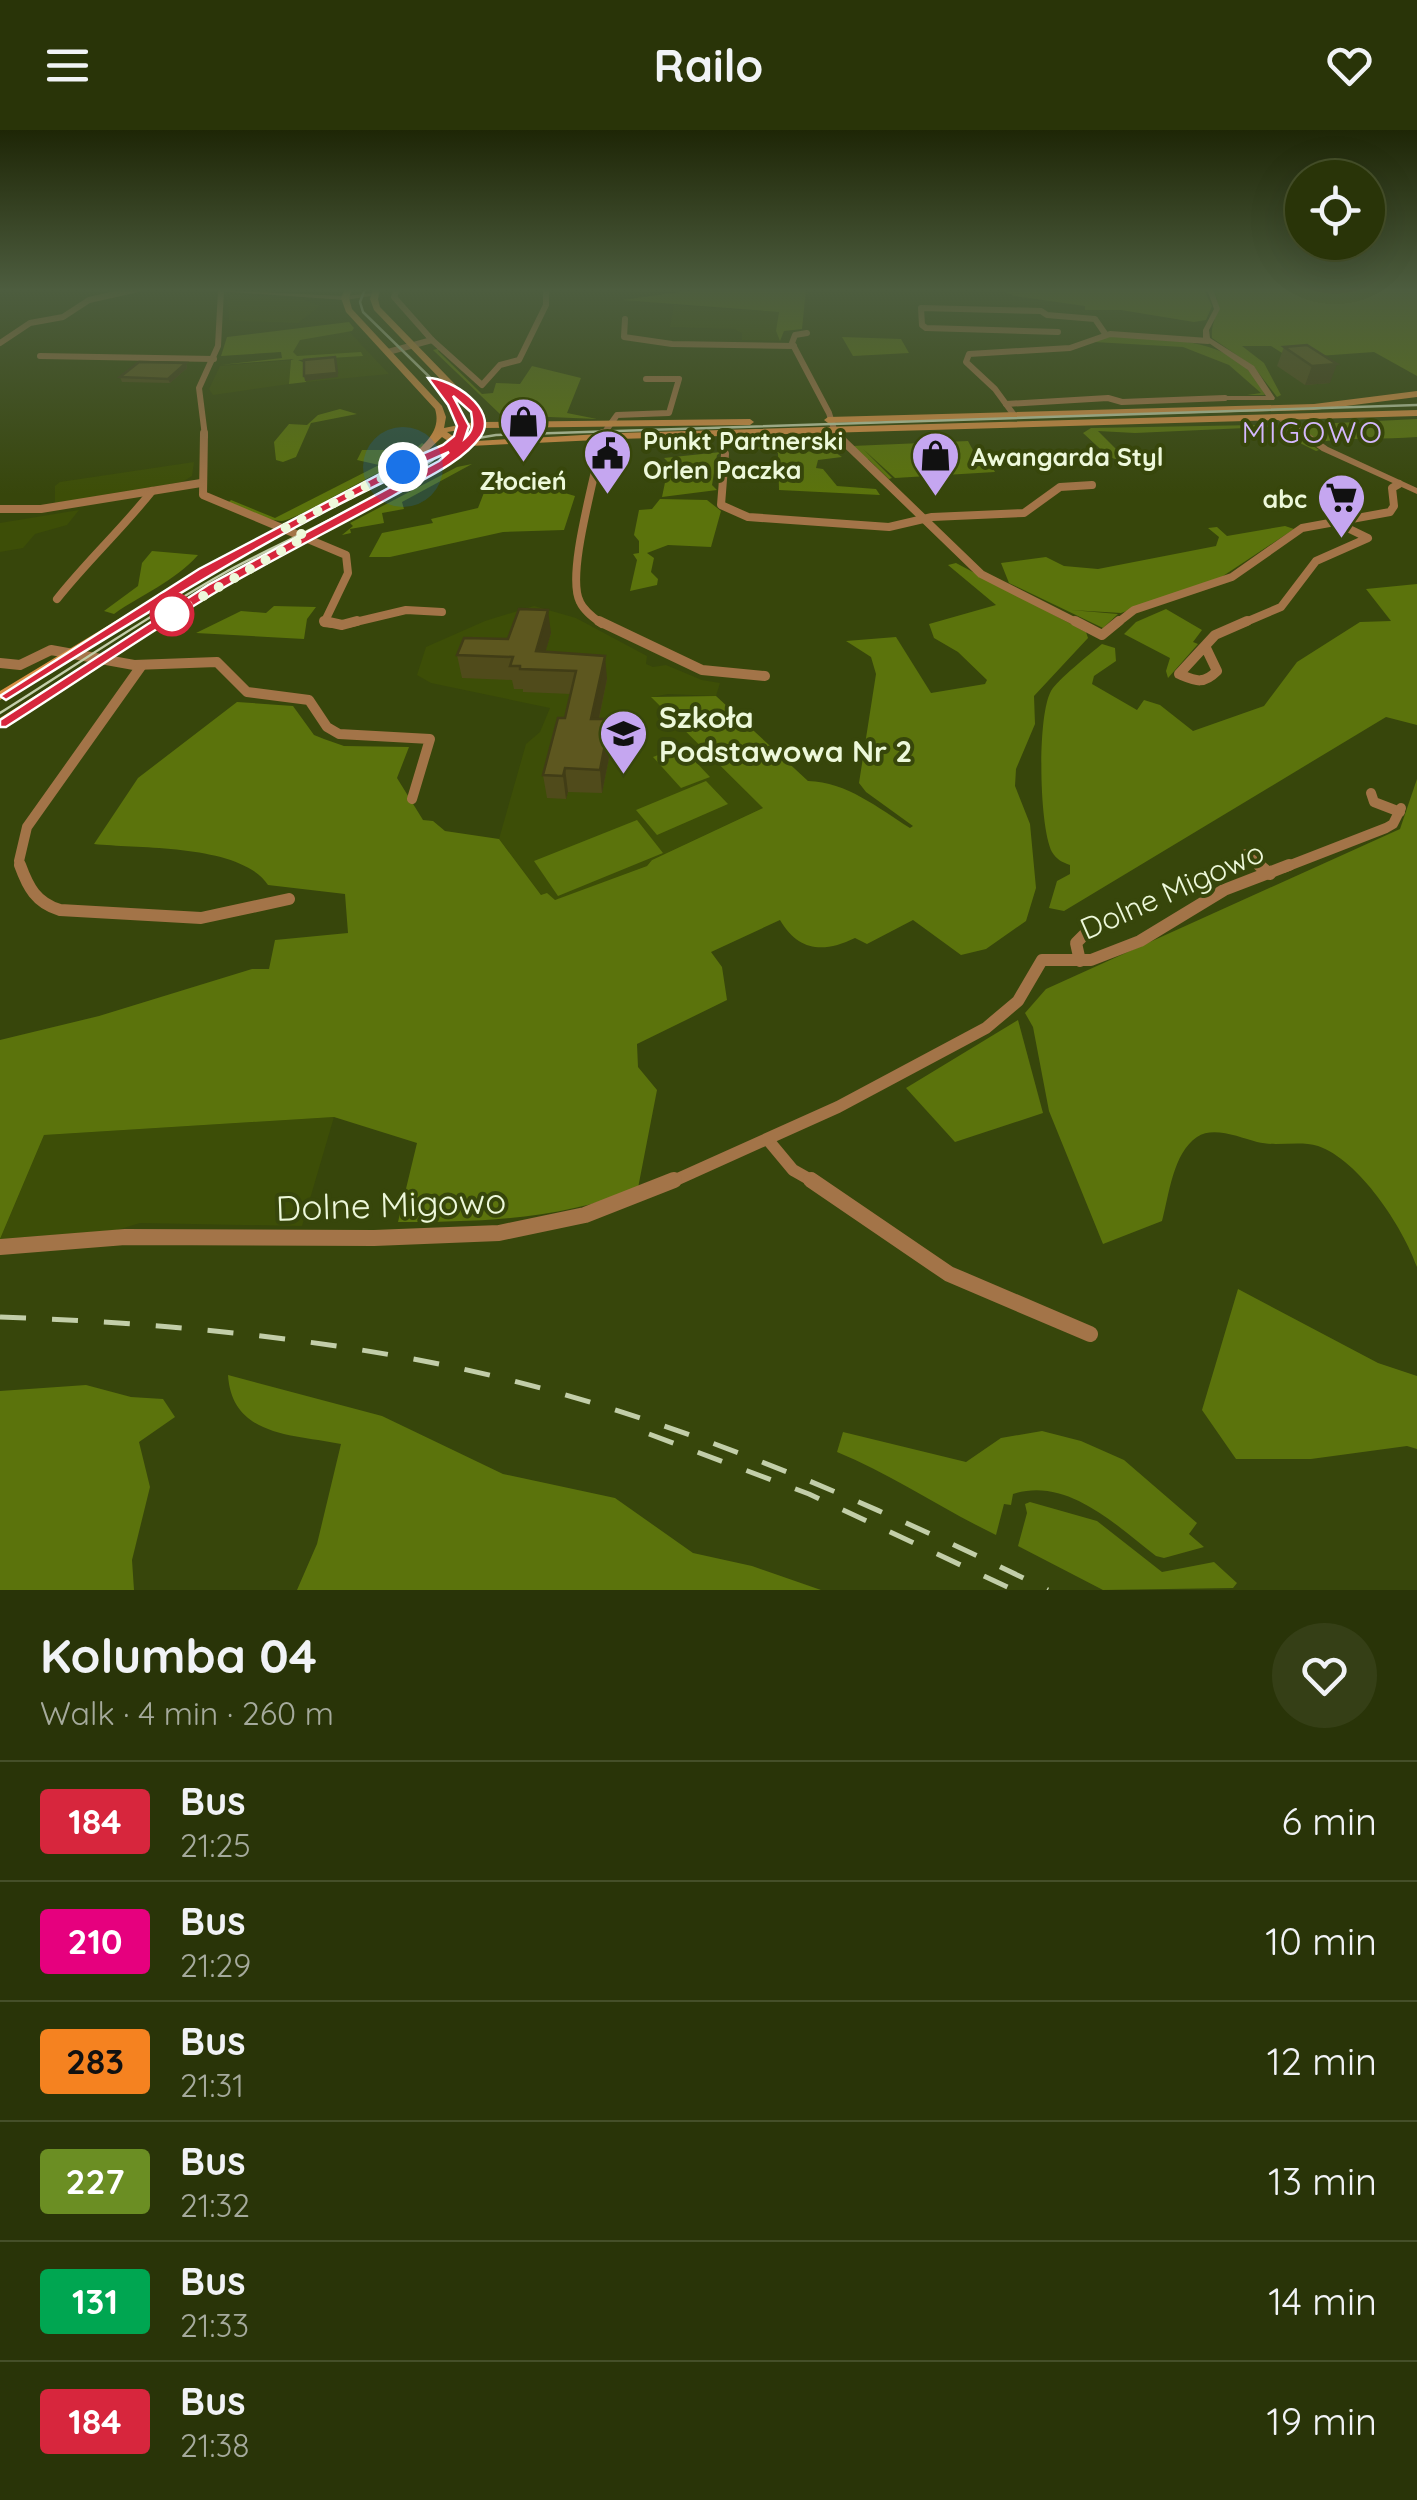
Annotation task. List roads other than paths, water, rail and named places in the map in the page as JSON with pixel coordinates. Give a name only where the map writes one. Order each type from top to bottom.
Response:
[{"type":"main road","points":[[0,696],[285,528],[423,453],[439,431],[440,408],[393,357]]},
{"type":"main road","points":[[423,357],[479,420]]},
{"type":"main road","points":[[874,424],[1014,415],[1347,405],[1417,394]]},
{"type":"main road","points":[[1220,410],[1225,398]]},
{"type":"main road","points":[[1271,398],[1291,408]]},
{"type":"main road","points":[[439,431],[479,420],[611,426],[832,425],[1417,413]]},
{"type":"main road","points":[[0,724],[213,588],[417,478],[468,444],[479,420]]},
{"type":"main road","points":[[439,431],[468,444],[832,425]]},
{"type":"street","points":[[66,357],[180,362],[214,359]]},
{"type":"street","points":[[451,357],[482,385],[487,384],[500,365],[520,357]]},
{"type":"street","points":[[799,357],[832,425],[919,519],[990,580],[1102,635],[1134,610],[1222,582],[1302,528],[1390,512],[1394,506],[1392,488],[1399,484]]},
{"type":"street","points":[[966,357],[966,362],[1014,415]]},
{"type":"street","points":[[1234,357],[1251,368],[1271,398]]},
{"type":"street","points":[[214,359],[198,388],[205,438],[202,479],[207,499],[307,536],[350,560],[348,576],[324,623],[342,626],[406,610],[442,612]]},
{"type":"street","points":[[646,379],[679,380],[670,410],[617,415],[603,436],[581,529],[576,595],[580,606],[602,624],[708,672],[765,676]]},
{"type":"street","points":[[1006,404],[1108,398],[1122,402],[1271,398]]},
{"type":"street","points":[[1281,418],[1312,442],[1417,491]]},
{"type":"street","points":[[725,454],[720,502],[733,513],[876,527],[919,519],[1024,514],[1060,487],[1092,485]]},
{"type":"street","points":[[0,509],[41,509],[202,479]]},
{"type":"street","points":[[58,599],[152,491]]},
{"type":"street","points":[[1205,646],[1217,671],[1208,681],[1199,682],[1179,674],[1205,646],[1222,631],[1281,607],[1316,561],[1368,538],[1334,520]]},
{"type":"street","points":[[0,663],[20,664],[46,651],[142,665],[213,661],[248,692],[310,700],[327,727],[339,734],[430,739],[412,800]]},
{"type":"street","points":[[142,665],[27,827],[18,862],[29,889],[47,906],[60,910],[132,916],[200,918],[289,899]]},
{"type":"street","name":"Dolne Migowo","points":[[0,1247],[181,1234],[357,1240],[527,1230],[632,1199],[876,1090],[1009,1012],[1031,987],[1042,960],[1080,961],[1140,941],[1211,897],[1393,824],[1400,810],[1374,802],[1371,793]]},
{"type":"street","points":[[1246,854],[1270,874]]},
{"type":"street","points":[[1080,961],[1076,942],[1085,934]]},
{"type":"street","points":[[768,1140],[793,1170],[948,1274],[1090,1334]]},
{"type":"tram line","points":[[409,357],[451,398],[465,427],[447,448]]},
{"type":"tram line","points":[[447,448],[466,440],[496,435],[1417,405]]},
{"type":"tram line","points":[[0,713],[197,588],[393,486],[447,448]]},
{"type":"tram line","points":[[441,451],[447,448]]},
{"type":"railway","points":[[0,1317],[255,1335],[357,1349],[574,1397],[656,1423],[815,1483],[1048,1590]]},
{"type":"railway","points":[[649,1434],[809,1494],[1014,1590]]},
{"type":"place","name":"Złocień","points":[[523,464]]},
{"type":"place","name":"Punkt Partnerski Orlen Paczka","points":[[608,496]]},
{"type":"place","name":"Awangarda Styl","points":[[936,498]]},
{"type":"place","name":"abc","points":[[1342,540]]},
{"type":"place","name":"Szkoła Podstawowa Nr 2","points":[[624,776]]},
{"type":"district","name":"MIGOWO","points":[[1313,432]]}]
